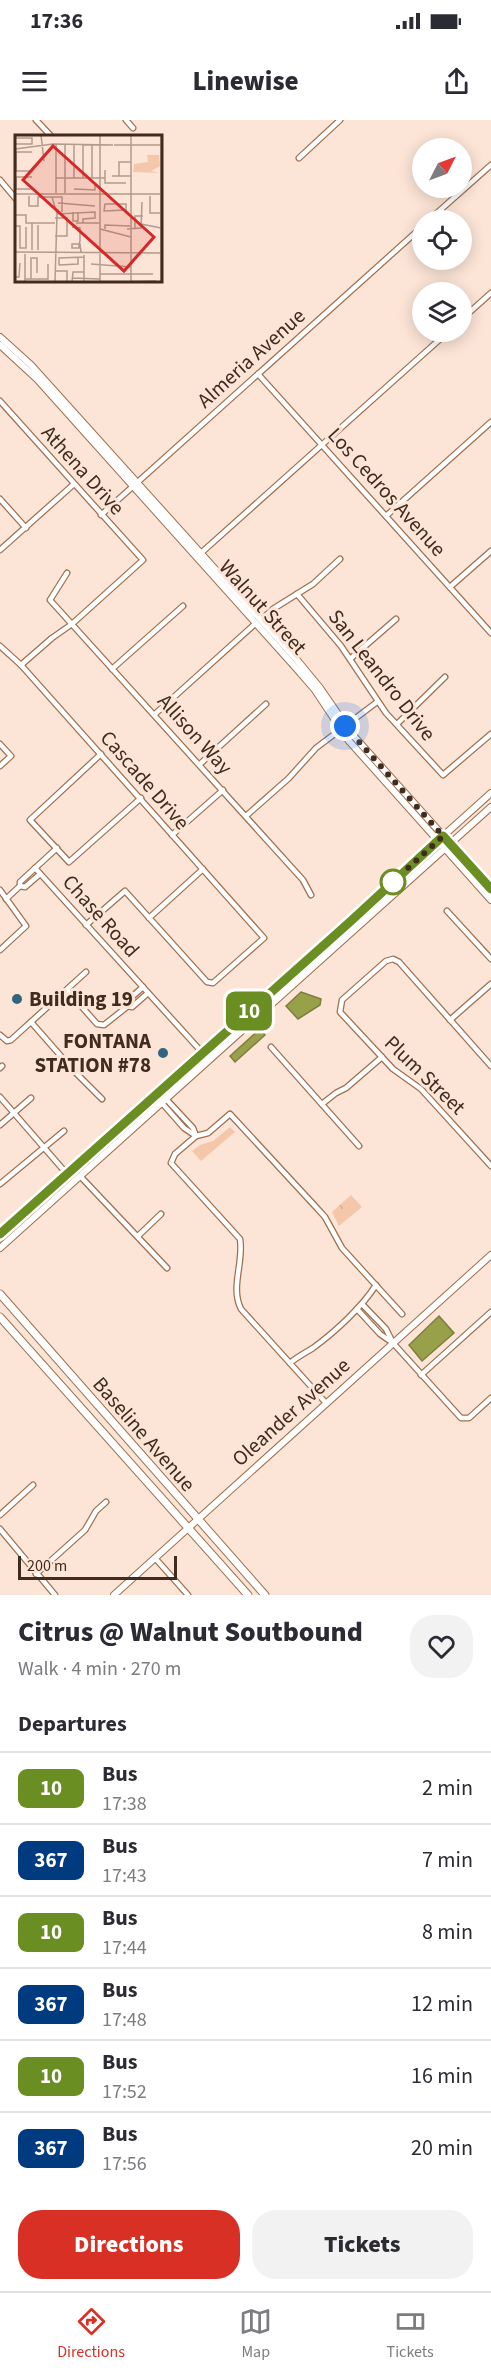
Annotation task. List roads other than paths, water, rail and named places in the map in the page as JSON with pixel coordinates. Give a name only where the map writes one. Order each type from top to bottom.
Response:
[{"type":"main road","name":"Baseline Avenue","points":[[0,1294],[265,1595]]},
{"type":"main road","name":"Baseline Avenue","points":[[0,1317],[248,1595]]},
{"type":"street","points":[[36,120],[50,135]]},
{"type":"street","points":[[126,120],[133,128]]},
{"type":"street","points":[[299,158],[340,120]]},
{"type":"street","points":[[440,210],[491,165]]},
{"type":"street","points":[[0,180],[15,198]]},
{"type":"street","name":"Almeria Avenue","points":[[101,515],[412,236]]},
{"type":"street","points":[[472,310],[491,293]]},
{"type":"street","name":"Walnut Street","points":[[0,337],[31,365],[259,622]]},
{"type":"street","points":[[201,553],[437,342]]},
{"type":"street","name":"Walnut Street","points":[[0,345],[26,367],[201,553],[307,680],[342,727],[440,838],[491,889]]},
{"type":"street","name":"Los Cedros Avenue","points":[[258,374],[491,633]]},
{"type":"street","name":"Athena Drive","points":[[0,401],[143,560],[72,624]]},
{"type":"street","points":[[386,516],[491,422]]},
{"type":"street","points":[[0,550],[74,484]]},
{"type":"street","points":[[0,499],[26,528]]},
{"type":"street","points":[[450,588],[491,551]]},
{"type":"street","points":[[155,714],[273,609],[313,584],[340,559]]},
{"type":"street","name":"Allison Way","points":[[67,573],[50,600],[303,880],[311,895]]},
{"type":"street","name":"San Leandro Drive","points":[[297,594],[341,646],[377,702],[443,776],[491,734]]},
{"type":"street","points":[[112,669],[183,606]]},
{"type":"street","points":[[350,659],[396,619]]},
{"type":"street","points":[[21,665],[51,638],[72,624]]},
{"type":"street","name":"Cascade Drive","points":[[0,646],[21,665],[264,938],[213,983],[207,982],[149,918]]},
{"type":"street","points":[[397,724],[445,677]]},
{"type":"street","points":[[246,816],[289,778],[307,755],[377,702]]},
{"type":"street","points":[[200,764],[266,704]]},
{"type":"street","points":[[0,744],[11,756],[0,766]]},
{"type":"street","points":[[101,754],[30,820],[69,862],[141,798]]},
{"type":"street","points":[[172,835],[223,790]]},
{"type":"street","points":[[0,1234],[491,793]]},
{"type":"street","points":[[0,1248],[491,807]]},
{"type":"street","name":"Walnut Street","points":[[448,846],[491,900]]},
{"type":"street","points":[[6,899],[20,886],[20,882],[57,848]]},
{"type":"street","name":"Chase Road","points":[[35,868],[209,1060]]},
{"type":"street","points":[[86,925],[124,891],[149,918],[202,869]]},
{"type":"street","points":[[20,886],[25,887],[40,873]]},
{"type":"street","points":[[0,890],[26,926],[0,950]]},
{"type":"street","points":[[447,911],[491,959]]},
{"type":"street","name":"Plum Street","points":[[450,1020],[399,962],[393,959],[386,961],[342,1000],[340,1006],[340,1012],[393,1069],[422,1089],[491,1166]]},
{"type":"street","points":[[0,1035],[7,1041],[86,972]]},
{"type":"street","points":[[491,984],[450,1020],[491,1066]]},
{"type":"street","name":"Chase Road","points":[[127,1007],[127,1001],[143,987]]},
{"type":"street","name":"Chase Road","points":[[67,990],[97,1024],[104,1025],[127,1007],[132,1007],[148,993]]},
{"type":"street","points":[[30,1022],[102,1099]]},
{"type":"street","points":[[271,1047],[359,1146]]},
{"type":"street","points":[[322,1104],[346,1088],[382,1057]]},
{"type":"street","points":[[0,1097],[67,1174]]},
{"type":"street","points":[[0,1125],[31,1098]]},
{"type":"street","points":[[164,1101],[189,1132],[196,1136]]},
{"type":"street","points":[[326,1403],[241,1309],[236,1287],[242,1251],[240,1239],[171,1163],[175,1154],[196,1136],[208,1133],[230,1114],[325,1217],[335,1239],[402,1314]]},
{"type":"street","points":[[0,1184],[64,1131]]},
{"type":"street","points":[[80,1176],[167,1268]]},
{"type":"street","points":[[138,1236],[161,1214]]},
{"type":"street","name":"Oleander Avenue","points":[[114,1595],[491,1255]]},
{"type":"street","points":[[290,1363],[312,1348],[357,1309],[376,1285]]},
{"type":"street","points":[[362,1304],[386,1329],[393,1344]]},
{"type":"street","points":[[357,1309],[393,1344],[461,1418],[465,1420],[469,1418],[491,1398]]},
{"type":"street","points":[[421,1375],[491,1312]]},
{"type":"street","points":[[373,1327],[379,1322]]},
{"type":"street","points":[[0,1515],[33,1485]]},
{"type":"street","points":[[36,1574],[85,1530],[96,1511],[106,1502]]},
{"type":"street","points":[[0,1529],[55,1595]]},
{"type":"street","points":[[155,1558],[188,1595]]},
{"type":"place","name":"Building 19","points":[[17,999]]},
{"type":"place","name":"FONTANA STATION #78","points":[[163,1053]]}]
